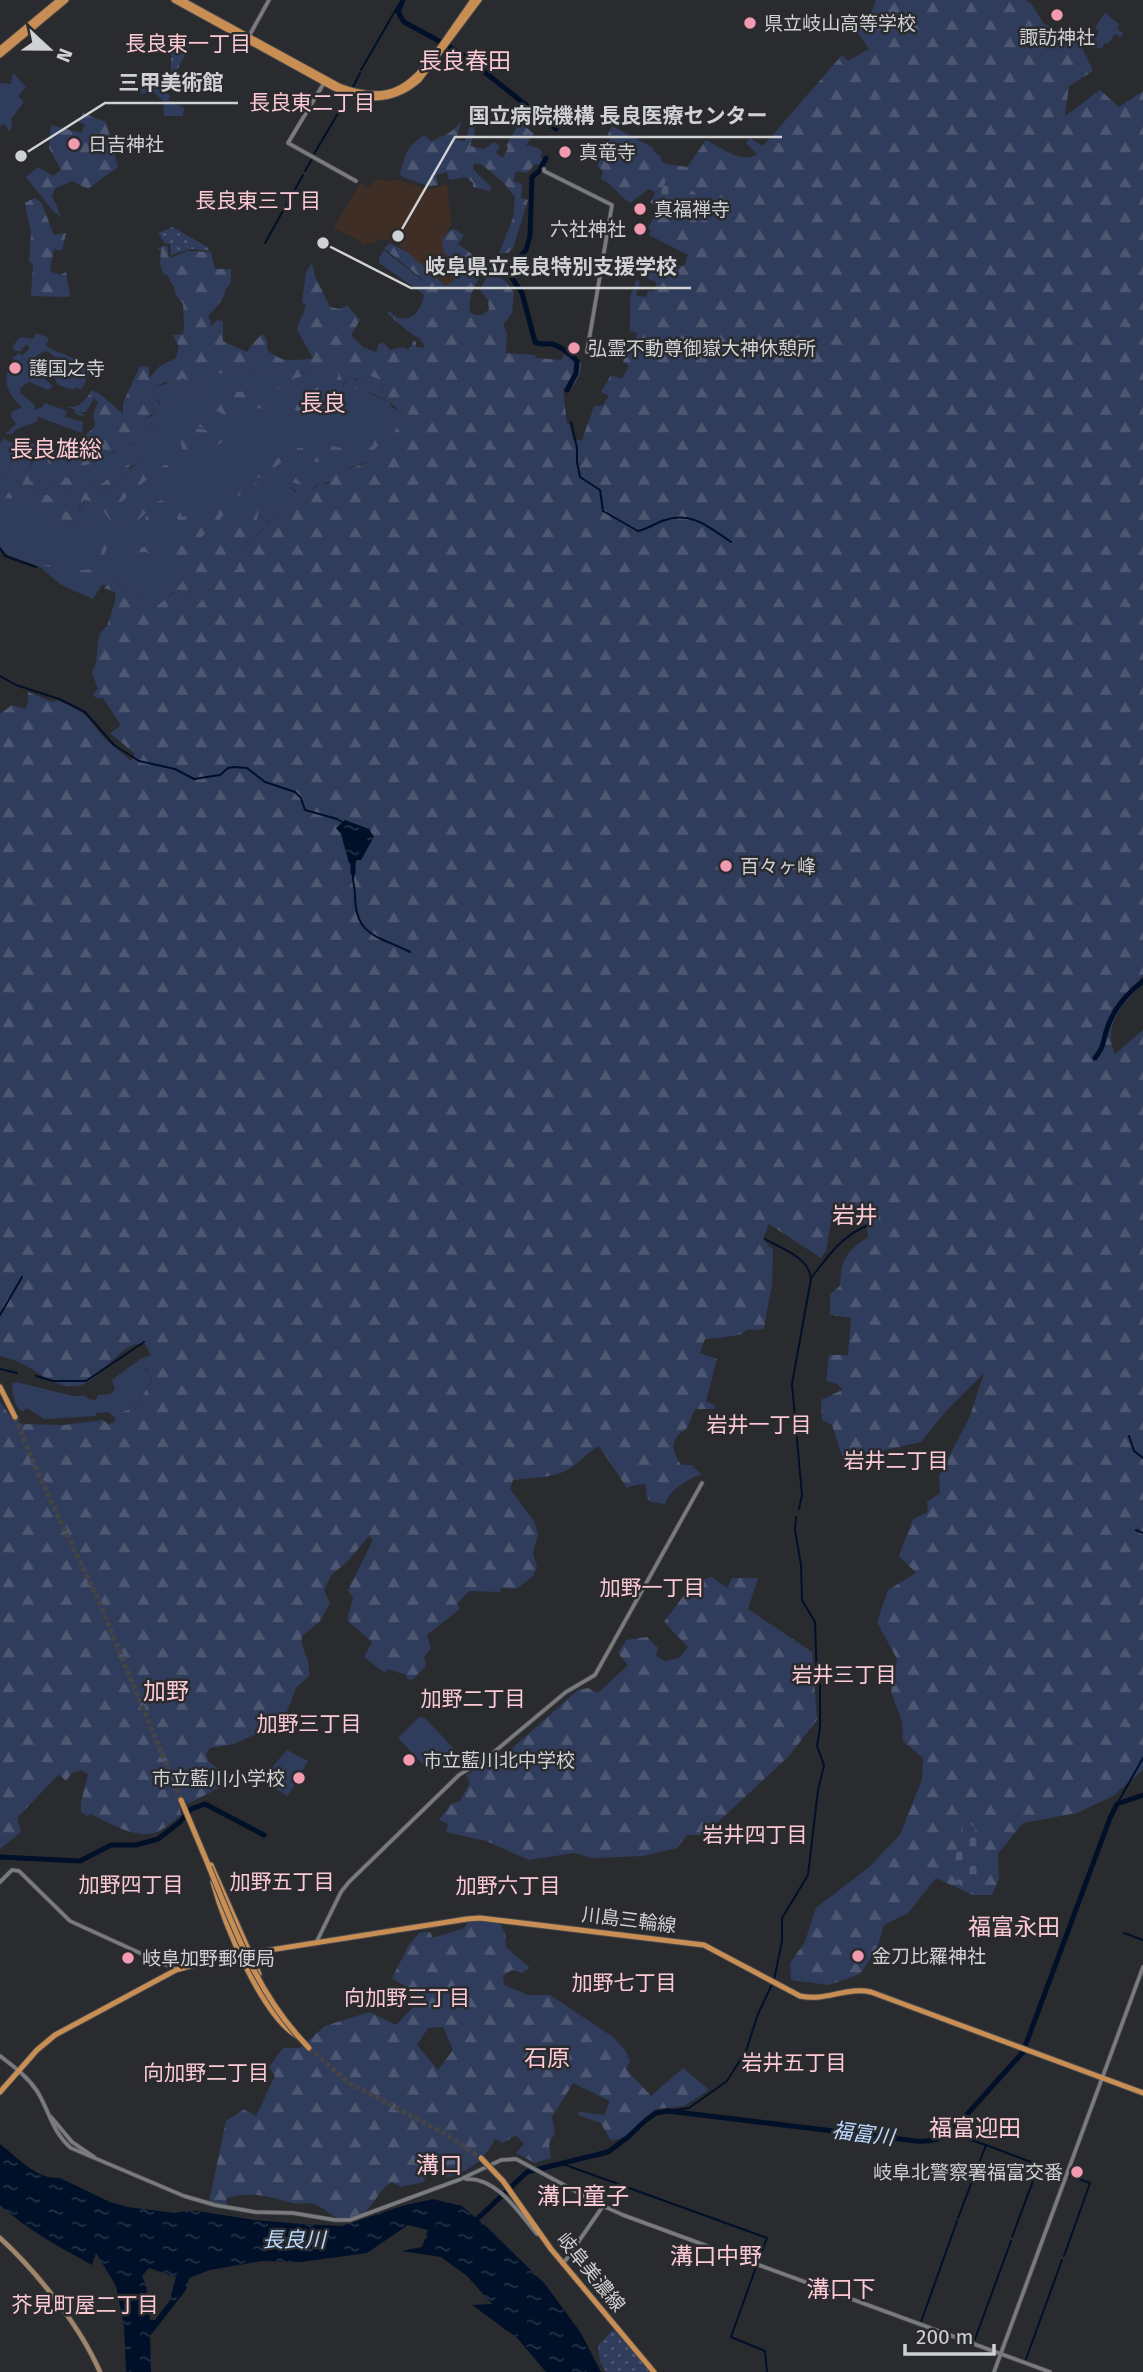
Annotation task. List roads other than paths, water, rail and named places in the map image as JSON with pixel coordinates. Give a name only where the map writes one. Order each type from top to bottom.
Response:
[{"type":"main road","points":[[0,49],[59,0]]},
{"type":"main road","points":[[0,55],[66,0]]},
{"type":"main road","points":[[174,0],[339,86],[362,94],[381,94],[404,87],[421,74],[473,0]]},
{"type":"main road","points":[[182,0],[324,83],[355,97],[367,99],[390,97],[407,90],[419,80],[479,0]]},
{"type":"main road","points":[[0,1387],[15,1417]]},
{"type":"main road","points":[[182,1801],[259,1983],[298,2037]]},
{"type":"main road","points":[[195,1834],[263,1982],[298,2037]]},
{"type":"main road","points":[[209,1867],[217,1898],[255,1986],[278,2019],[309,2048]]},
{"type":"main road","name":"川島三輪線","points":[[0,2092],[55,2035],[176,1970],[206,1961],[480,1917],[704,1945],[800,1996],[816,1999],[863,1990],[1143,2093]]},
{"type":"main road","name":"岐阜美濃線","points":[[481,2158],[514,2196],[551,2249],[654,2372]]},
{"type":"main road","points":[[0,2238],[29,2267],[74,2326],[100,2372]]},
{"type":"street","points":[[248,38],[268,0]]},
{"type":"street","points":[[324,83],[288,143],[356,181]]},
{"type":"street","points":[[544,169],[612,205],[587,352]]},
{"type":"street","points":[[316,1943],[341,1892],[349,1882],[459,1775],[488,1758],[566,1692],[595,1675],[702,1483]]},
{"type":"street","points":[[0,1882],[12,1870],[19,1871],[70,1921],[176,1970]]},
{"type":"street","points":[[994,2372],[1143,1967]]},
{"type":"street","points":[[0,2056],[19,2070],[35,2089],[58,2128],[72,2142],[108,2164],[184,2196],[255,2212],[293,2213],[342,2221],[461,2179],[508,2158],[516,2159],[603,2206],[1050,2372]]},
{"type":"street","points":[[473,2178],[480,2171]]},
{"type":"street","points":[[461,2179],[485,2181],[509,2202],[551,2249]]},
{"type":"street","points":[[564,2264],[603,2206]]},
{"type":"water","points":[[345,820],[369,829],[374,837],[361,860],[357,860],[354,865],[349,863],[341,834],[336,828]]},
{"type":"water","name":"長良川","points":[[0,2144],[35,2172],[60,2178],[110,2202],[128,2207],[174,2213],[190,2210],[255,2220],[342,2226],[402,2206],[433,2199],[462,2206],[545,2284],[581,2333],[601,2372],[546,2372],[518,2339],[472,2305],[492,2304],[467,2276],[441,2257],[401,2251],[422,2247],[428,2230],[408,2225],[367,2253],[301,2262],[261,2261],[210,2270],[189,2278],[186,2290],[150,2336],[151,2372],[126,2372],[124,2326],[116,2286],[96,2253],[92,2265],[33,2230],[0,2205]],"holes":[[[149,2268],[176,2277],[170,2300],[155,2320],[150,2320],[146,2285],[142,2276]]]},
{"type":"waterway","points":[[403,0],[398,12],[404,22],[439,41]]},
{"type":"waterway","points":[[361,70],[401,3]]},
{"type":"waterway","points":[[450,47],[467,58]]},
{"type":"waterway","points":[[477,66],[556,129]]},
{"type":"waterway","points":[[353,87],[360,73]]},
{"type":"waterway","points":[[314,154],[347,98]]},
{"type":"waterway","points":[[546,158],[532,177],[530,236],[526,250],[517,260],[512,278],[522,293],[535,342],[555,345],[577,361],[576,373],[567,390]]},
{"type":"waterway","points":[[305,171],[312,159]]},
{"type":"waterway","points":[[265,243],[303,175]]},
{"type":"waterway","points":[[571,422],[580,477],[600,490],[603,511],[638,531],[661,521],[692,519],[731,542]]},
{"type":"waterway","points":[[0,548],[5,556],[36,567]]},
{"type":"waterway","points":[[0,676],[85,712],[114,745],[139,761],[175,769],[194,779],[220,775],[228,768],[247,768],[265,782],[295,792],[301,798],[305,810],[344,823]]},
{"type":"waterway","points":[[353,859],[353,873]]},
{"type":"waterway","points":[[353,873],[356,909],[364,927],[379,938],[410,952]]},
{"type":"waterway","points":[[1095,1058],[1116,1010],[1125,997],[1143,981]]},
{"type":"waterway","points":[[812,1277],[842,1241],[866,1226]]},
{"type":"waterway","points":[[765,1239],[800,1259],[809,1271],[811,1279],[792,1384],[802,1495],[799,1509]]},
{"type":"waterway","points":[[0,1315],[22,1277]]},
{"type":"waterway","points":[[36,1376],[53,1381],[86,1381],[144,1342]]},
{"type":"waterway","points":[[0,1369],[17,1373]]},
{"type":"waterway","points":[[1129,1436],[1134,1451],[1143,1458]]},
{"type":"waterway","points":[[668,2111],[689,2108],[727,2081],[746,2051],[758,2014],[774,1980],[782,1941],[782,1918],[808,1875],[818,1790],[824,1765],[817,1746],[820,1728],[820,1685],[817,1681],[815,1622],[802,1600],[796,1517]]},
{"type":"waterway","points":[[1136,1530],[1143,1533]]},
{"type":"waterway","points":[[1117,1804],[1143,1758]]},
{"type":"waterway","name":"福富川","points":[[473,2223],[527,2172],[608,2152],[656,2113],[668,2111],[916,2141],[936,2140],[953,2130],[1023,2052],[1110,1818],[1117,1804],[1143,1795]]},
{"type":"waterway","points":[[0,1857],[80,1861],[111,1845],[136,1845],[158,1839],[180,1822],[191,1809],[205,1804],[264,1835]]},
{"type":"waterway","points":[[1124,1933],[1143,1940]]},
{"type":"waterway","points":[[953,2134],[986,2145],[958,2218]]},
{"type":"waterway","points":[[986,2145],[1039,2165],[1012,2237]]},
{"type":"waterway","points":[[560,2163],[767,2238],[758,2261]]},
{"type":"waterway","points":[[1040,2165],[1063,2173]]},
{"type":"waterway","points":[[1064,2256],[1090,2183],[1070,2176]]},
{"type":"waterway","points":[[921,2322],[957,2221]]},
{"type":"waterway","points":[[975,2339],[1011,2241]]},
{"type":"waterway","points":[[1026,2359],[1062,2260]]},
{"type":"waterway","points":[[756,2267],[731,2337],[765,2351],[767,2372]]},
{"type":"tunnel","points":[[15,1417],[40,1478],[97,1597],[181,1800]]},
{"type":"tunnel","points":[[309,2048],[349,2083],[444,2133],[481,2158]]},
{"type":"place","name":"諏訪神社","points":[[1057,15]]},
{"type":"place","name":"県立岐山高等学校","points":[[750,23]]},
{"type":"place","name":"日吉神社","points":[[74,144]]},
{"type":"place","name":"真竜寺","points":[[565,152]]},
{"type":"place","name":"三甲美術館","points":[[21,156]]},
{"type":"place","name":"真福禅寺","points":[[640,209]]},
{"type":"place","name":"六社神社","points":[[640,229]]},
{"type":"place","name":"国立病院機構 長良医療センター","points":[[398,236]]},
{"type":"place","name":"岐阜県立長良特別支援学校","points":[[323,243]]},
{"type":"place","name":"弘霊不動尊御嶽大神休憩所","points":[[574,348]]},
{"type":"place","name":"護国之寺","points":[[15,368]]},
{"type":"place","name":"百々ヶ峰","points":[[726,866]]},
{"type":"place","name":"市立藍川北中学校","points":[[409,1760]]},
{"type":"place","name":"市立藍川小学校","points":[[299,1778]]},
{"type":"place","name":"金刀比羅神社","points":[[858,1956]]},
{"type":"place","name":"岐阜加野郵便局","points":[[128,1958]]},
{"type":"place","name":"岐阜北警察署福富交番","points":[[1077,2172]]},
{"type":"district","name":"長良東一丁目","points":[[188,44]]},
{"type":"district","name":"長良春田","points":[[465,61]]},
{"type":"district","name":"長良東二丁目","points":[[312,103]]},
{"type":"district","name":"長良東三丁目","points":[[258,201]]},
{"type":"district","name":"長良","points":[[323,403]]},
{"type":"district","name":"長良雄総","points":[[56,449]]},
{"type":"district","name":"岩井","points":[[855,1215]]},
{"type":"district","name":"岩井一丁目","points":[[759,1425]]},
{"type":"district","name":"岩井二丁目","points":[[896,1461]]},
{"type":"district","name":"加野一丁目","points":[[652,1588]]},
{"type":"district","name":"岩井三丁目","points":[[844,1675]]},
{"type":"district","name":"加野","points":[[166,1691]]},
{"type":"district","name":"加野二丁目","points":[[473,1699]]},
{"type":"district","name":"加野三丁目","points":[[309,1724]]},
{"type":"district","name":"岩井四丁目","points":[[755,1835]]},
{"type":"district","name":"加野五丁目","points":[[282,1882]]},
{"type":"district","name":"加野四丁目","points":[[131,1885]]},
{"type":"district","name":"加野六丁目","points":[[508,1886]]},
{"type":"district","name":"福富永田","points":[[1014,1927]]},
{"type":"district","name":"加野七丁目","points":[[624,1983]]},
{"type":"district","name":"向加野三丁目","points":[[407,1998]]},
{"type":"district","name":"石原","points":[[547,2058]]},
{"type":"district","name":"岩井五丁目","points":[[794,2063]]},
{"type":"district","name":"向加野二丁目","points":[[206,2073]]},
{"type":"district","name":"福富迎田","points":[[975,2128]]},
{"type":"district","name":"溝口","points":[[439,2165]]},
{"type":"district","name":"溝口童子","points":[[583,2196]]},
{"type":"district","name":"溝口中野","points":[[716,2256]]},
{"type":"district","name":"溝口下","points":[[841,2289]]},
{"type":"district","name":"芥見町屋二丁目","points":[[85,2305]]}]
